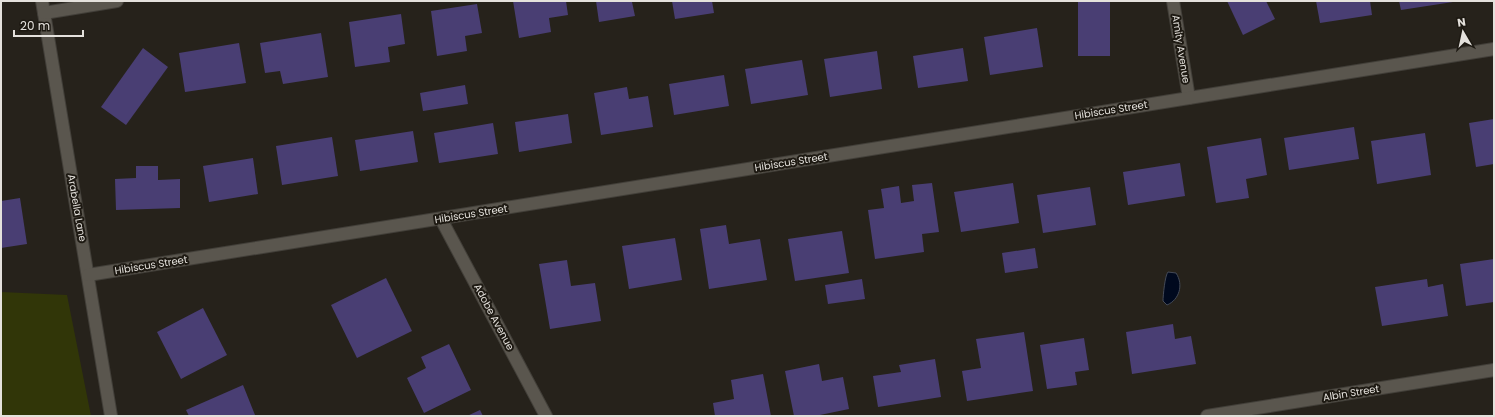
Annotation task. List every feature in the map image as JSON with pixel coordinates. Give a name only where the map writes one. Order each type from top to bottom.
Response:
[{"type":"street","points":[[43,7],[117,1]]},
{"type":"street","name":"Amity Avenue","points":[[1173,1],[1189,98]]},
{"type":"street","name":"Arabella Lane","points":[[43,7],[111,416]]},
{"type":"street","name":"Hibiscus Street","points":[[88,275],[1494,49]]},
{"type":"street","name":"Adobe Avenue","points":[[441,219],[546,416]]},
{"type":"street","name":"Albin Street","points":[[1207,416],[1494,370]]},
{"type":"green space","points":[[1,292],[67,295],[91,416],[1,416]]},
{"type":"water","points":[[1168,272],[1176,273],[1180,282],[1180,287],[1175,300],[1167,305],[1163,301],[1165,281]]},
{"type":"building","points":[[513,1],[566,1],[568,15],[549,18],[551,32],[519,38]]},
{"type":"building","points":[[596,1],[636,1],[632,2],[635,16],[599,22]]},
{"type":"building","points":[[672,1],[712,1],[714,13],[675,19]]},
{"type":"building","points":[[1078,1],[1110,1],[1110,56],[1078,56]]},
{"type":"building","points":[[1227,1],[1266,1],[1275,19],[1243,35]]},
{"type":"building","points":[[1316,1],[1370,1],[1372,15],[1320,23]]},
{"type":"building","points":[[1399,1],[1453,1],[1453,2],[1401,10]]},
{"type":"building","points":[[477,4],[482,33],[465,36],[467,51],[437,56],[431,11]]},
{"type":"building","points":[[401,14],[405,44],[388,47],[390,62],[355,67],[349,22]]},
{"type":"building","points":[[1037,28],[1043,67],[990,75],[984,37]]},
{"type":"building","points":[[321,33],[328,77],[283,84],[280,71],[265,73],[260,43]]},
{"type":"building","points":[[239,43],[246,83],[185,92],[179,53]]},
{"type":"building","points":[[143,48],[168,67],[126,125],[101,107]]},
{"type":"building","points":[[963,48],[968,81],[918,88],[913,56]]},
{"type":"building","points":[[877,51],[882,89],[830,97],[824,59]]},
{"type":"building","points":[[802,60],[808,95],[751,104],[745,69]]},
{"type":"building","points":[[724,75],[729,106],[674,115],[669,84]]},
{"type":"building","points":[[465,85],[468,104],[423,111],[420,93]]},
{"type":"building","points":[[627,87],[629,99],[648,96],[653,127],[601,135],[594,93]]},
{"type":"building","points":[[568,114],[572,143],[519,152],[515,122]]},
{"type":"building","points":[[1494,119],[1494,164],[1476,167],[1469,123]]},
{"type":"building","points":[[493,123],[498,154],[439,163],[434,133]]},
{"type":"building","points":[[1354,127],[1359,159],[1289,170],[1284,138]]},
{"type":"building","points":[[413,131],[418,162],[360,171],[355,140]]},
{"type":"building","points":[[1425,133],[1431,175],[1377,184],[1371,141]]},
{"type":"building","points":[[332,137],[338,176],[282,185],[276,146]]},
{"type":"building","points":[[1261,138],[1267,175],[1246,179],[1249,198],[1216,203],[1207,147]]},
{"type":"building","points":[[253,158],[258,194],[209,202],[203,166]]},
{"type":"building","points":[[1180,163],[1185,196],[1128,205],[1123,172]]},
{"type":"building","points":[[136,166],[158,166],[158,180],[180,179],[180,208],[116,210],[115,179],[136,178]]},
{"type":"building","points":[[932,183],[939,232],[922,234],[924,252],[875,259],[868,210],[884,208],[881,189],[899,186],[901,203],[914,201],[912,185]]},
{"type":"building","points":[[1013,183],[1019,223],[961,232],[954,192]]},
{"type":"building","points":[[1090,187],[1096,225],[1043,233],[1037,195]]},
{"type":"building","points":[[20,198],[27,244],[1,248],[1,201]]},
{"type":"building","points":[[726,225],[729,244],[760,239],[767,280],[709,289],[700,229]]},
{"type":"building","points":[[842,231],[849,273],[795,281],[788,239]]},
{"type":"building","points":[[675,238],[682,280],[629,289],[622,246]]},
{"type":"building","points":[[1035,248],[1038,268],[1005,273],[1002,253]]},
{"type":"building","points":[[1494,259],[1494,302],[1466,306],[1460,264]]},
{"type":"building","points":[[567,260],[571,286],[595,283],[601,321],[550,329],[539,264]]},
{"type":"building","points":[[386,278],[412,331],[357,358],[331,305]]},
{"type":"building","points":[[862,279],[865,299],[828,304],[825,285]]},
{"type":"building","points":[[1427,279],[1428,287],[1443,284],[1448,316],[1382,326],[1375,287]]},
{"type":"building","points":[[203,308],[227,355],[181,379],[157,332]]},
{"type":"building","points":[[1173,324],[1175,339],[1191,336],[1196,364],[1132,374],[1126,332]]},
{"type":"building","points":[[1024,332],[1033,391],[967,401],[962,371],[981,368],[976,339]]},
{"type":"building","points":[[1084,338],[1089,370],[1075,372],[1077,385],[1047,389],[1040,345]]},
{"type":"building","points":[[449,344],[471,390],[424,413],[407,378],[426,368],[421,357]]},
{"type":"building","points":[[935,359],[941,397],[878,407],[873,376],[901,372],[899,365]]},
{"type":"building","points":[[819,364],[822,381],[843,377],[849,409],[815,416],[794,416],[785,371]]},
{"type":"building","points":[[763,374],[771,416],[715,416],[713,403],[734,399],[731,380]]},
{"type":"building","points":[[243,385],[255,415],[189,416],[186,410]]},
{"type":"building","points":[[480,410],[483,416],[467,416]]}]
